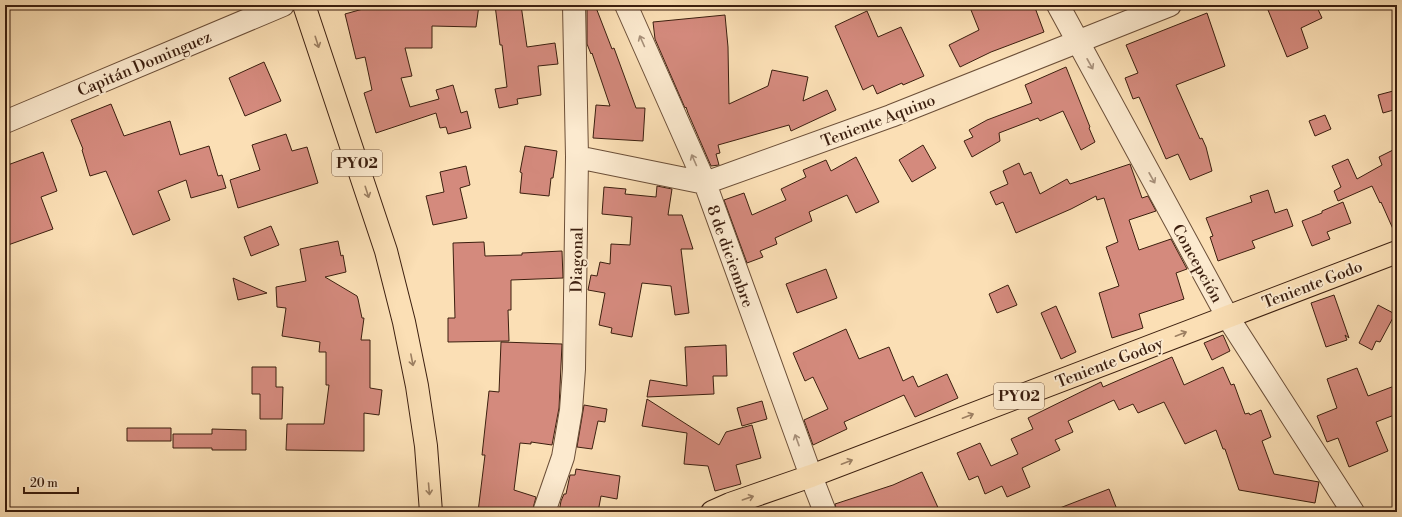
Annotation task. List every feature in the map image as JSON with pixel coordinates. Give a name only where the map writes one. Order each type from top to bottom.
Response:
[{"type":"main road","name":"PY02","points":[[304,5],[386,251],[404,322],[426,446],[431,512]]},
{"type":"main road","name":"Teniente Godo","points":[[1228,316],[1397,252]]},
{"type":"main road","name":"Teniente Godoy","points":[[811,476],[1228,316]]},
{"type":"main road","name":"PY02","points":[[712,512],[730,504],[811,476]]},
{"type":"street","name":"Capitán Dominguez","points":[[5,122],[283,5]]},
{"type":"street","name":"Diagonal","points":[[544,512],[562,458],[571,410],[574,369],[578,157],[574,5]]},
{"type":"street","name":"8 de diciembre","points":[[626,5],[705,183],[825,512]]},
{"type":"street","name":"Concepción","points":[[1058,5],[1228,316],[1353,512]]},
{"type":"street","name":"Teniente Aquino","points":[[705,183],[891,116],[1170,5]]},
{"type":"street","points":[[578,157],[705,183]]},
{"type":"building","points":[[369,5],[479,5],[476,27],[432,26],[432,48],[405,48],[412,76],[401,78],[410,107],[439,99],[436,90],[453,85],[461,113],[467,111],[471,128],[448,134],[446,127],[440,128],[436,113],[376,133],[364,93],[372,90],[365,57],[356,59],[345,14],[370,7]]},
{"type":"building","points":[[495,5],[521,5],[527,47],[555,43],[558,64],[538,66],[541,95],[517,99],[518,104],[499,108],[495,89],[507,87]]},
{"type":"building","points":[[595,5],[612,49],[614,48],[636,108],[645,108],[643,141],[593,138],[596,105],[610,106],[592,53],[591,54],[587,44],[587,7]]},
{"type":"building","points":[[969,5],[1034,5],[1044,32],[991,52],[960,67],[949,45],[979,30]]},
{"type":"building","points":[[1266,5],[1316,5],[1322,18],[1301,28],[1308,48],[1287,57]]},
{"type":"building","points":[[867,11],[878,37],[901,27],[924,76],[903,85],[902,83],[877,94],[873,85],[863,90],[835,26]]},
{"type":"building","points":[[1207,13],[1225,66],[1176,85],[1200,139],[1202,138],[1206,147],[1212,171],[1190,180],[1178,154],[1166,159],[1139,97],[1133,99],[1125,78],[1138,73],[1126,45]]},
{"type":"building","points":[[725,15],[728,47],[729,104],[768,86],[772,70],[808,77],[803,101],[827,90],[836,110],[791,131],[789,125],[718,145],[720,153],[716,154],[719,165],[711,166],[655,39],[653,22]]},
{"type":"building","points":[[264,62],[281,101],[245,116],[229,78]]},
{"type":"building","points":[[1066,67],[1095,142],[1081,150],[1063,111],[1040,121],[1038,118],[999,133],[1000,141],[972,157],[964,141],[973,137],[969,130],[987,120],[1032,103],[1025,85]]},
{"type":"building","points":[[1397,90],[1397,109],[1383,113],[1378,95]]},
{"type":"building","points":[[111,104],[124,136],[170,121],[180,155],[209,146],[218,176],[222,175],[226,188],[191,198],[186,180],[158,191],[170,220],[133,235],[106,171],[90,176],[82,150],[83,149],[71,120]]},
{"type":"building","points":[[1325,115],[1331,129],[1315,136],[1309,121]]},
{"type":"building","points":[[286,134],[292,151],[307,147],[318,183],[238,208],[230,180],[260,170],[252,145]]},
{"type":"building","points":[[923,145],[936,168],[912,182],[899,160]]},
{"type":"building","points":[[525,146],[557,151],[549,196],[520,193],[522,173],[520,172]]},
{"type":"building","points":[[1397,148],[1397,238],[1372,186],[1338,201],[1334,191],[1341,187],[1332,166],[1348,159],[1357,179],[1382,165],[1379,157]]},
{"type":"building","points":[[43,152],[57,191],[41,197],[53,229],[8,245],[5,236],[5,219],[9,217],[5,205],[5,166]]},
{"type":"building","points":[[856,157],[879,202],[856,213],[847,195],[809,212],[812,221],[775,238],[777,244],[760,251],[763,257],[747,263],[724,200],[744,193],[752,215],[786,200],[781,189],[806,177],[803,170],[826,160],[831,171]]},
{"type":"building","points":[[1019,163],[1024,175],[1031,172],[1040,194],[1067,179],[1070,184],[1130,164],[1142,198],[1148,196],[1156,211],[1129,220],[1139,250],[1171,239],[1187,269],[1176,273],[1184,299],[1139,314],[1143,328],[1112,338],[1099,293],[1119,286],[1106,247],[1118,242],[1104,198],[1097,200],[1096,196],[1071,209],[1016,233],[1003,202],[996,205],[990,192],[1008,184],[1003,171]]},
{"type":"building","points":[[466,166],[470,185],[460,188],[467,218],[433,225],[426,196],[444,192],[440,172]]},
{"type":"building","points":[[657,186],[672,189],[668,215],[682,215],[693,249],[681,249],[689,313],[675,315],[671,286],[642,283],[632,337],[611,333],[612,328],[599,325],[605,293],[588,290],[591,275],[597,276],[600,262],[610,264],[611,244],[630,245],[632,217],[602,214],[604,187],[626,189],[625,194],[656,197]]},
{"type":"building","points":[[1268,190],[1275,213],[1287,209],[1293,226],[1252,241],[1255,248],[1218,261],[1210,237],[1213,236],[1206,218],[1252,202],[1250,196]]},
{"type":"building","points":[[1343,202],[1351,223],[1327,232],[1330,239],[1312,246],[1302,221]]},
{"type":"building","points":[[271,226],[279,245],[251,256],[244,237]]},
{"type":"building","points":[[338,241],[341,256],[343,255],[346,272],[325,277],[357,296],[362,318],[364,318],[361,340],[370,340],[370,388],[382,390],[379,415],[364,413],[364,451],[286,450],[287,424],[324,424],[329,385],[326,385],[326,352],[319,352],[320,342],[282,336],[286,308],[277,307],[276,287],[306,281],[300,249]]},
{"type":"building","points":[[484,242],[485,256],[522,255],[522,253],[562,251],[563,278],[511,280],[511,310],[508,310],[509,341],[448,342],[448,318],[455,318],[453,243]]},
{"type":"building","points":[[826,269],[837,298],[797,313],[786,284]]},
{"type":"building","points":[[233,278],[267,293],[238,300]]},
{"type":"building","points":[[1008,285],[1017,305],[997,313],[989,294]]},
{"type":"building","points":[[1334,295],[1349,338],[1345,335],[1347,340],[1326,347],[1311,303]]},
{"type":"building","points":[[1378,305],[1395,314],[1380,342],[1376,341],[1372,350],[1359,343]]},
{"type":"building","points":[[1056,306],[1076,352],[1061,359],[1041,313]]},
{"type":"building","points":[[846,329],[859,359],[889,347],[903,381],[913,376],[918,387],[947,374],[958,398],[915,417],[904,395],[844,422],[847,429],[813,445],[804,420],[828,409],[813,377],[805,381],[793,353]]},
{"type":"building","points":[[1223,335],[1230,351],[1212,360],[1204,343]]},
{"type":"building","points":[[501,342],[562,344],[559,408],[552,445],[531,442],[531,444],[520,443],[514,490],[536,497],[532,512],[478,512],[485,455],[482,455],[489,391],[499,392]]},
{"type":"building","points":[[726,345],[727,376],[713,376],[714,394],[647,397],[650,380],[687,386],[685,347]]},
{"type":"building","points":[[1172,357],[1184,385],[1223,367],[1231,385],[1234,384],[1245,414],[1249,413],[1250,415],[1261,410],[1271,437],[1262,441],[1274,474],[1319,482],[1315,503],[1239,490],[1225,449],[1223,449],[1216,430],[1185,444],[1164,402],[1138,413],[1133,404],[1119,410],[1114,400],[1068,421],[1073,432],[1055,440],[1060,450],[1022,468],[1030,487],[1007,497],[1002,486],[985,494],[978,476],[969,480],[957,453],[980,443],[991,466],[1018,454],[1011,439],[1033,429],[1028,418],[1101,382],[1103,387]]},
{"type":"building","points":[[252,367],[276,367],[276,387],[283,387],[282,419],[260,419],[260,394],[252,394]]},
{"type":"building","points":[[1357,368],[1368,396],[1397,385],[1397,414],[1376,422],[1388,451],[1349,467],[1338,438],[1327,442],[1317,416],[1337,408],[1327,379]]},
{"type":"building","points":[[647,399],[719,445],[726,432],[752,425],[761,458],[736,465],[741,484],[715,491],[708,466],[684,464],[687,433],[642,426]]},
{"type":"building","points":[[762,401],[767,419],[742,426],[737,408]]},
{"type":"building","points":[[584,405],[607,409],[605,422],[598,421],[592,449],[577,447]]},
{"type":"building","points":[[127,428],[171,428],[171,441],[127,441]]},
{"type":"building","points":[[212,429],[246,430],[246,450],[173,448],[173,434],[212,434]]},
{"type":"building","points":[[576,469],[620,476],[617,499],[601,496],[598,512],[559,512],[561,501],[564,494],[566,494],[570,475],[575,475]]},
{"type":"building","points":[[922,472],[940,512],[837,512],[835,504],[893,485]]},
{"type":"building","points":[[1109,489],[1118,512],[1052,512],[1052,511]]}]
